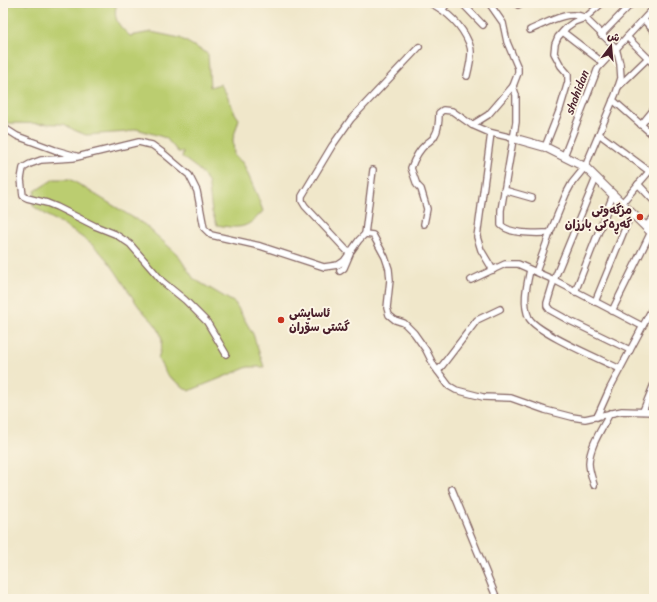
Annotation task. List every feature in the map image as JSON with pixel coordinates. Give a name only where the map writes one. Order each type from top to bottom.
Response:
[{"type":"street","points":[[430,3],[442,10],[461,28],[471,50],[467,76]]},
{"type":"street","points":[[442,10],[448,3]]},
{"type":"street","points":[[462,3],[483,25]]},
{"type":"street","points":[[472,125],[488,115],[513,86],[518,73],[518,68],[507,42],[503,23],[489,3]]},
{"type":"street","points":[[516,3],[518,5],[522,3]]},
{"type":"street","points":[[545,147],[560,109],[568,82],[568,74],[561,66],[554,53],[555,44],[558,37],[567,27],[574,22],[585,18],[602,3]]},
{"type":"street","points":[[601,35],[632,3]]},
{"type":"street","name":"shahidan","points":[[564,156],[598,68],[654,8]]},
{"type":"street","points":[[530,30],[569,15],[574,14],[585,18],[616,48],[620,64],[621,78],[585,167],[572,183],[550,233],[536,272]]},
{"type":"street","points":[[644,20],[654,31]]},
{"type":"street","points":[[563,32],[602,62]]},
{"type":"street","points":[[627,37],[654,65]]},
{"type":"street","points":[[350,254],[305,206],[302,201],[302,196],[332,146],[351,119],[419,47]]},
{"type":"street","points":[[618,87],[648,58]]},
{"type":"street","points":[[513,86],[516,95],[516,113],[501,210],[501,225],[504,228],[522,233],[550,233]]},
{"type":"street","points":[[613,100],[654,136]]},
{"type":"street","points":[[641,125],[654,109]]},
{"type":"street","points":[[424,224],[428,209],[411,168],[414,160],[426,144],[436,135],[439,113],[443,110],[452,111],[472,125],[491,133],[545,147],[585,167],[631,214],[650,231]]},
{"type":"street","points":[[3,127],[17,136],[78,157]]},
{"type":"street","points":[[491,133],[477,237],[481,250],[493,270]]},
{"type":"street","points":[[599,134],[650,171]]},
{"type":"street","points":[[226,354],[207,322],[185,300],[163,282],[130,244],[115,234],[57,207],[23,196],[21,180],[23,168],[41,160],[78,157],[139,142],[152,145],[163,152],[189,175],[197,191],[204,228],[212,235],[260,246],[324,267],[338,265],[344,261],[365,234],[373,170]]},
{"type":"street","points":[[622,204],[654,166]]},
{"type":"street","points":[[596,178],[554,280],[547,306],[550,310],[568,320],[630,350]]},
{"type":"street","points":[[638,184],[654,201]]},
{"type":"street","points":[[504,190],[532,198]]},
{"type":"street","points":[[575,292],[613,195]]},
{"type":"street","points":[[595,302],[631,214]]},
{"type":"street","points":[[612,311],[650,231],[654,217]]},
{"type":"street","points":[[365,234],[373,235],[385,257],[390,280],[386,308],[389,315],[395,320],[404,324],[414,333],[449,386],[467,394],[483,397],[511,398],[545,410],[585,419],[622,411],[654,412]]},
{"type":"street","points":[[340,271],[344,268],[350,254]]},
{"type":"street","points":[[471,280],[505,264],[512,263],[554,280],[642,326]]},
{"type":"street","points":[[530,270],[527,283],[527,309],[529,317],[534,324],[567,343],[620,369]]},
{"type":"street","points":[[597,417],[654,304]]},
{"type":"street","points":[[438,371],[477,320],[500,309]]},
{"type":"street","points":[[643,411],[654,384]]},
{"type":"street","points":[[594,485],[589,464],[596,438],[602,430],[610,413]]},
{"type":"street","points":[[452,489],[497,599]]},
{"type":"green space","points":[[3,3],[117,3],[115,14],[116,18],[123,29],[130,36],[151,32],[180,38],[208,54],[210,87],[220,84],[239,119],[233,139],[234,156],[243,163],[263,211],[252,221],[243,226],[232,227],[217,225],[212,212],[208,181],[198,169],[182,157],[183,152],[178,152],[166,138],[137,129],[127,132],[86,135],[64,124],[6,123],[3,120]]},
{"type":"green space","points":[[54,179],[70,179],[145,225],[177,254],[194,279],[235,303],[253,334],[264,367],[248,367],[189,391],[167,375],[158,359],[162,341],[159,330],[137,304],[106,259],[94,246],[78,234],[33,206],[35,191]]},
{"type":"place","name":"مزگەوتی گەڕەکی بارزان","points":[[640,217]]},
{"type":"place","name":"ئاسایشی گشتی سۆران","points":[[281,320]]}]
